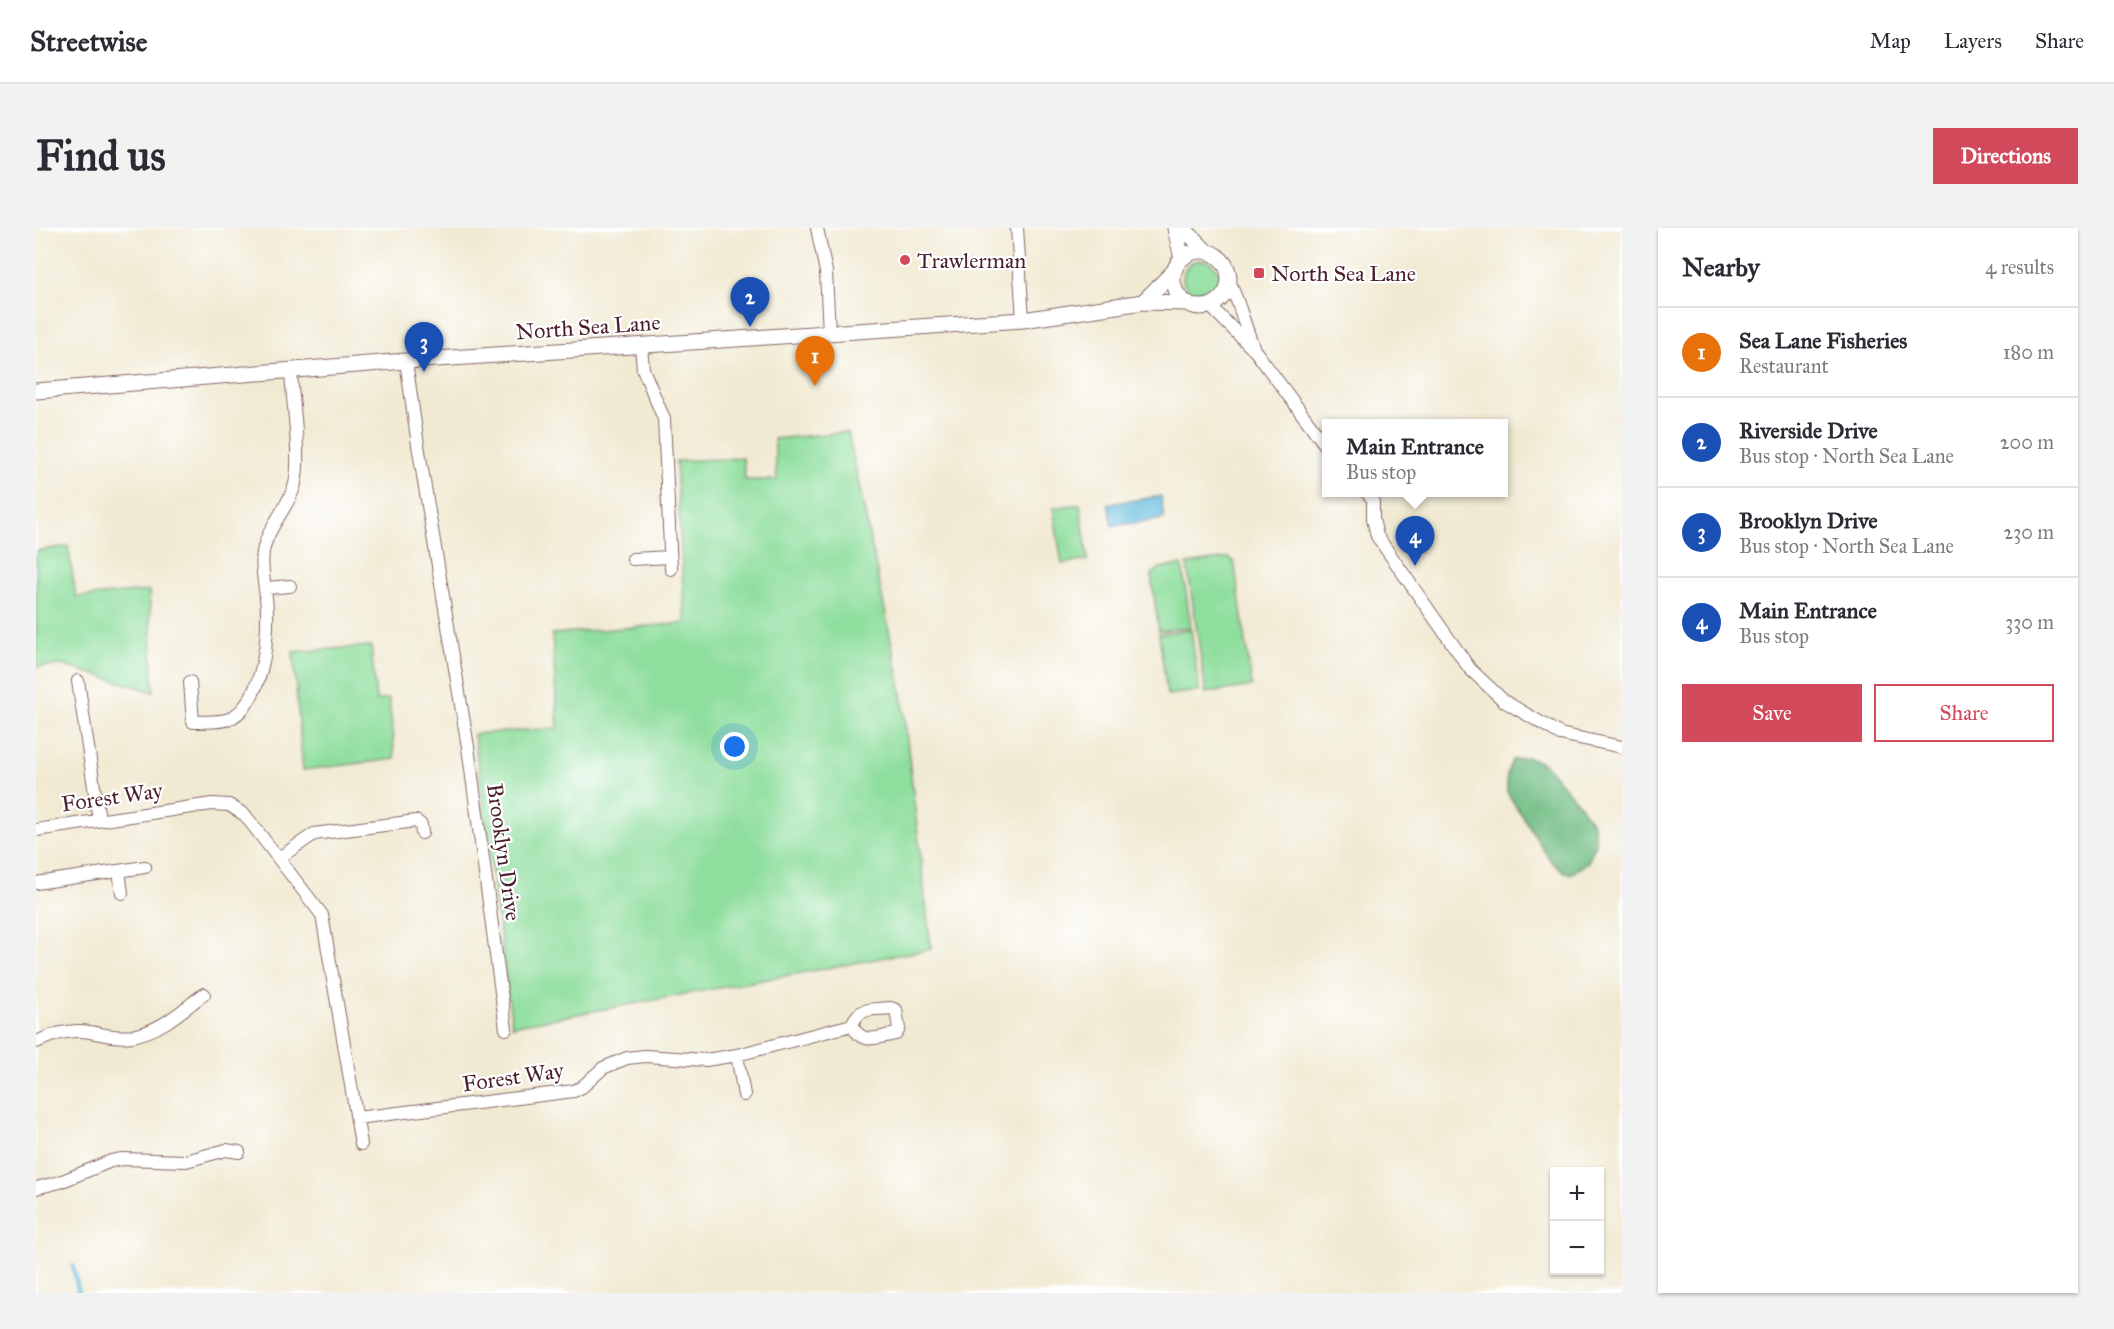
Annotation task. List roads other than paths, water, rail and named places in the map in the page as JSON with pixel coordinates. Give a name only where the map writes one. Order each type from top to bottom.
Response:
[{"type":"street","points":[[817,228],[826,272],[830,333]]},
{"type":"street","points":[[1017,228],[1023,320]]},
{"type":"street","points":[[1175,228],[1178,265],[1173,280],[1180,297],[1195,306],[1209,305],[1222,297],[1229,281]]},
{"type":"street","points":[[1183,228],[1207,252],[1220,258],[1225,265],[1243,324],[1256,352]]},
{"type":"street","points":[[1143,302],[1178,265],[1194,252],[1207,252]]},
{"type":"street","name":"North Sea Lane","points":[[36,391],[406,361],[1023,320],[1143,302],[1188,303]]},
{"type":"street","points":[[1209,305],[1256,352],[1322,442]]},
{"type":"street","points":[[633,559],[670,563],[664,419],[643,369],[641,346]]},
{"type":"street","name":"Brooklyn Drive","points":[[406,361],[419,457],[468,747],[506,1029]]},
{"type":"street","points":[[190,682],[193,722],[228,719],[250,700],[264,659],[267,612],[263,553],[268,535],[293,490],[298,472],[291,372]]},
{"type":"street","points":[[1371,497],[1377,536],[1470,669],[1504,701],[1560,734],[1622,747]]},
{"type":"street","points":[[266,588],[290,586]]},
{"type":"street","points":[[78,681],[99,820]]},
{"type":"street","name":"Forest Way","points":[[36,830],[212,804],[229,805],[245,815],[322,915],[361,1144]]},
{"type":"street","points":[[279,858],[314,834],[416,821],[421,825],[422,833]]},
{"type":"street","points":[[36,883],[146,867]]},
{"type":"street","points":[[119,871],[122,893]]},
{"type":"street","points":[[36,1042],[63,1032],[81,1031],[115,1037],[133,1036],[160,1027],[204,994]]},
{"type":"street","name":"Forest Way","points":[[357,1118],[574,1091],[582,1087],[603,1068],[627,1058],[645,1056],[706,1060],[737,1055],[852,1025]]},
{"type":"street","points":[[737,1055],[744,1095]]},
{"type":"street","points":[[36,1188],[60,1182],[111,1161],[132,1159],[186,1161],[226,1150],[239,1152]]},
{"type":"water","points":[[1161,496],[1164,519],[1112,526],[1108,504]]},
{"type":"waterway","points":[[73,1266],[79,1293]]},
{"type":"place","name":"Trawlerman","points":[[905,260]]},
{"type":"place","name":"North Sea Lane","points":[[1259,273]]},
{"type":"place","name":"Riverside Drive","points":[[750,327]]},
{"type":"place","name":"Brooklyn Drive","points":[[424,372]]},
{"type":"place","name":"Sea Lane Fisheries","points":[[815,386]]},
{"type":"place","name":"Main Entrance","points":[[1415,566]]}]
